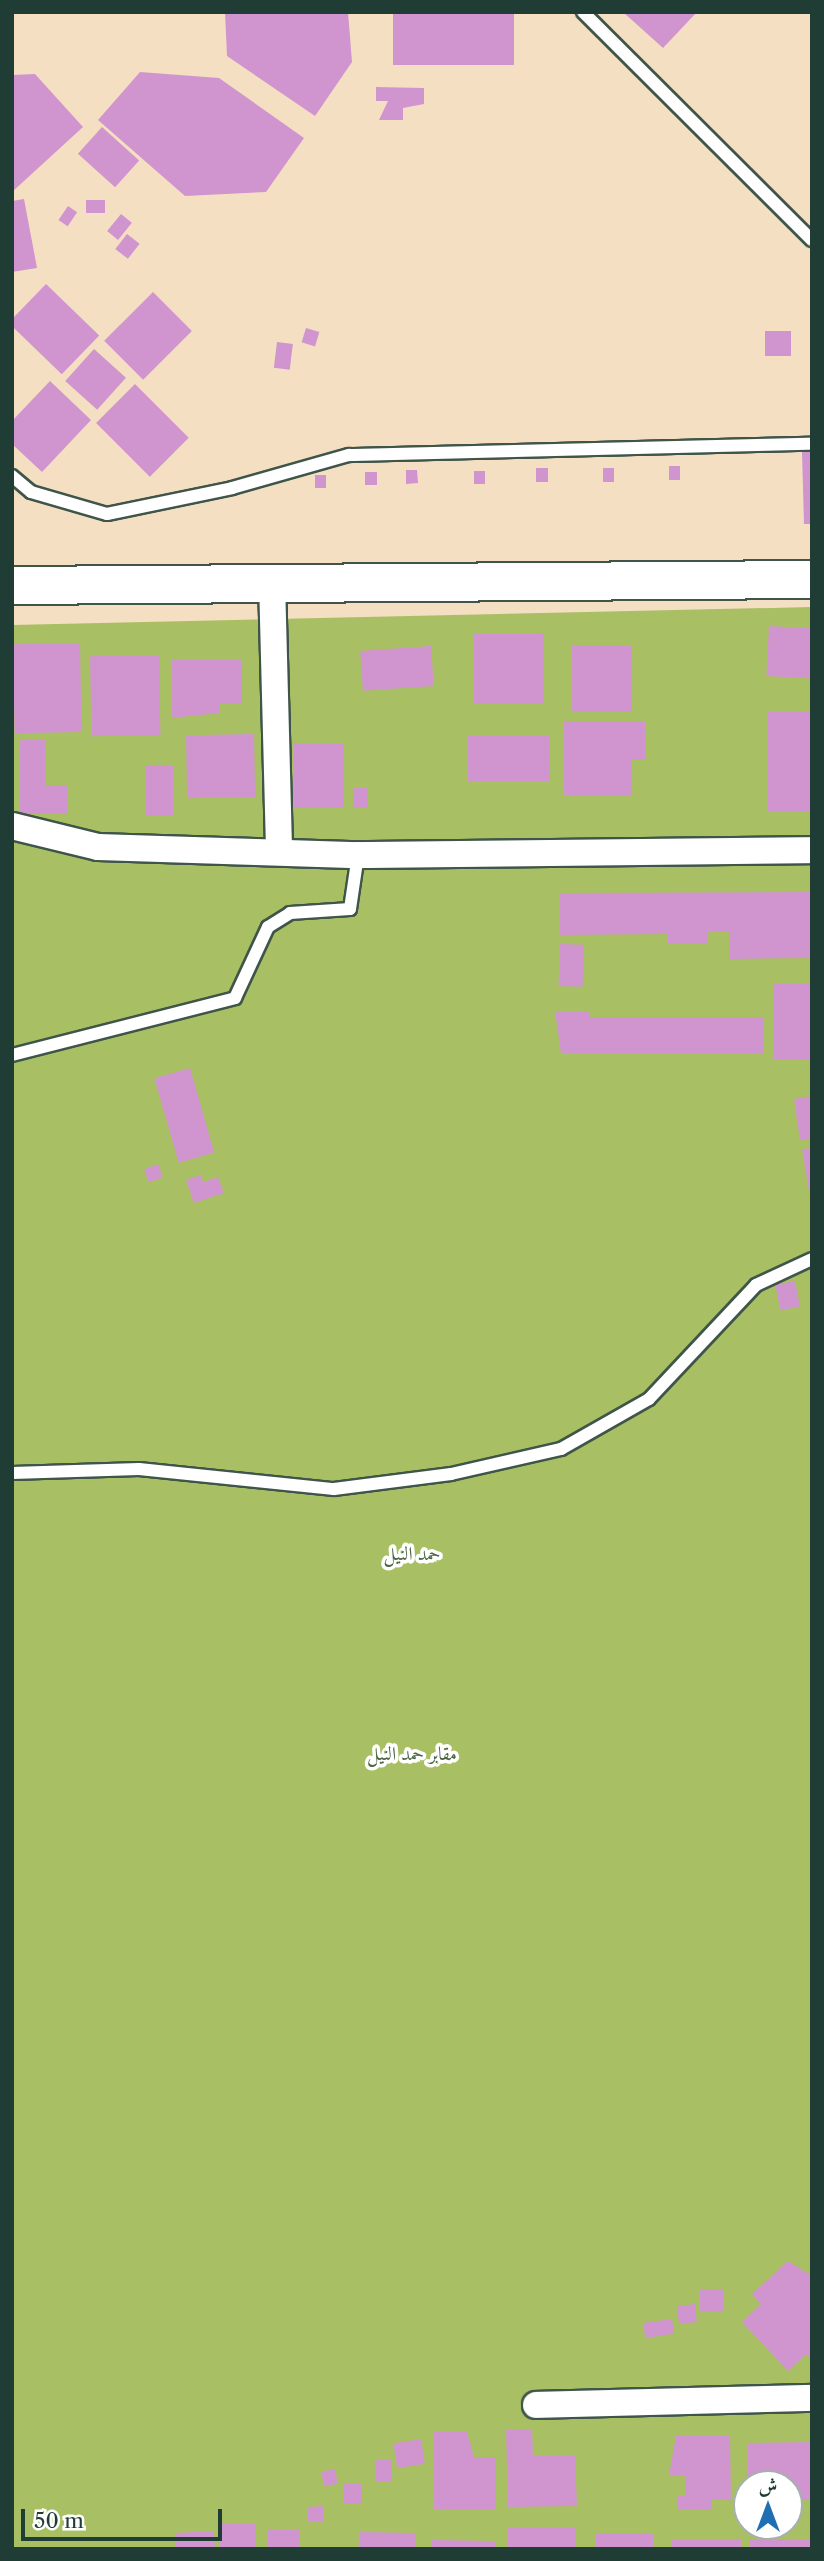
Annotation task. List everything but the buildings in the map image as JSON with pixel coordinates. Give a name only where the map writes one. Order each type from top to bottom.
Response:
[{"type":"street","points":[[12,585],[812,579]]},
{"type":"street","points":[[272,581],[279,850]]},
{"type":"street","points":[[12,826],[98,848],[279,850],[358,855],[812,850]]},
{"type":"street","points":[[536,2405],[812,2398]]},
{"type":"lane","points":[[583,12],[812,240]]},
{"type":"lane","points":[[12,476],[31,492],[107,514],[232,488],[349,455],[812,444]]},
{"type":"lane","points":[[12,1055],[235,998],[268,928],[290,913],[350,909],[358,855]]},
{"type":"lane","points":[[12,1473],[139,1469],[334,1489],[451,1474],[561,1449],[649,1399],[756,1285],[812,1259]]},
{"type":"green space","name":"مقابر حمد النيل","points":[[812,607],[812,2549],[12,2549],[12,625]]},
{"type":"park label","name":"حمد النيل","points":[[412,1554]]}]
